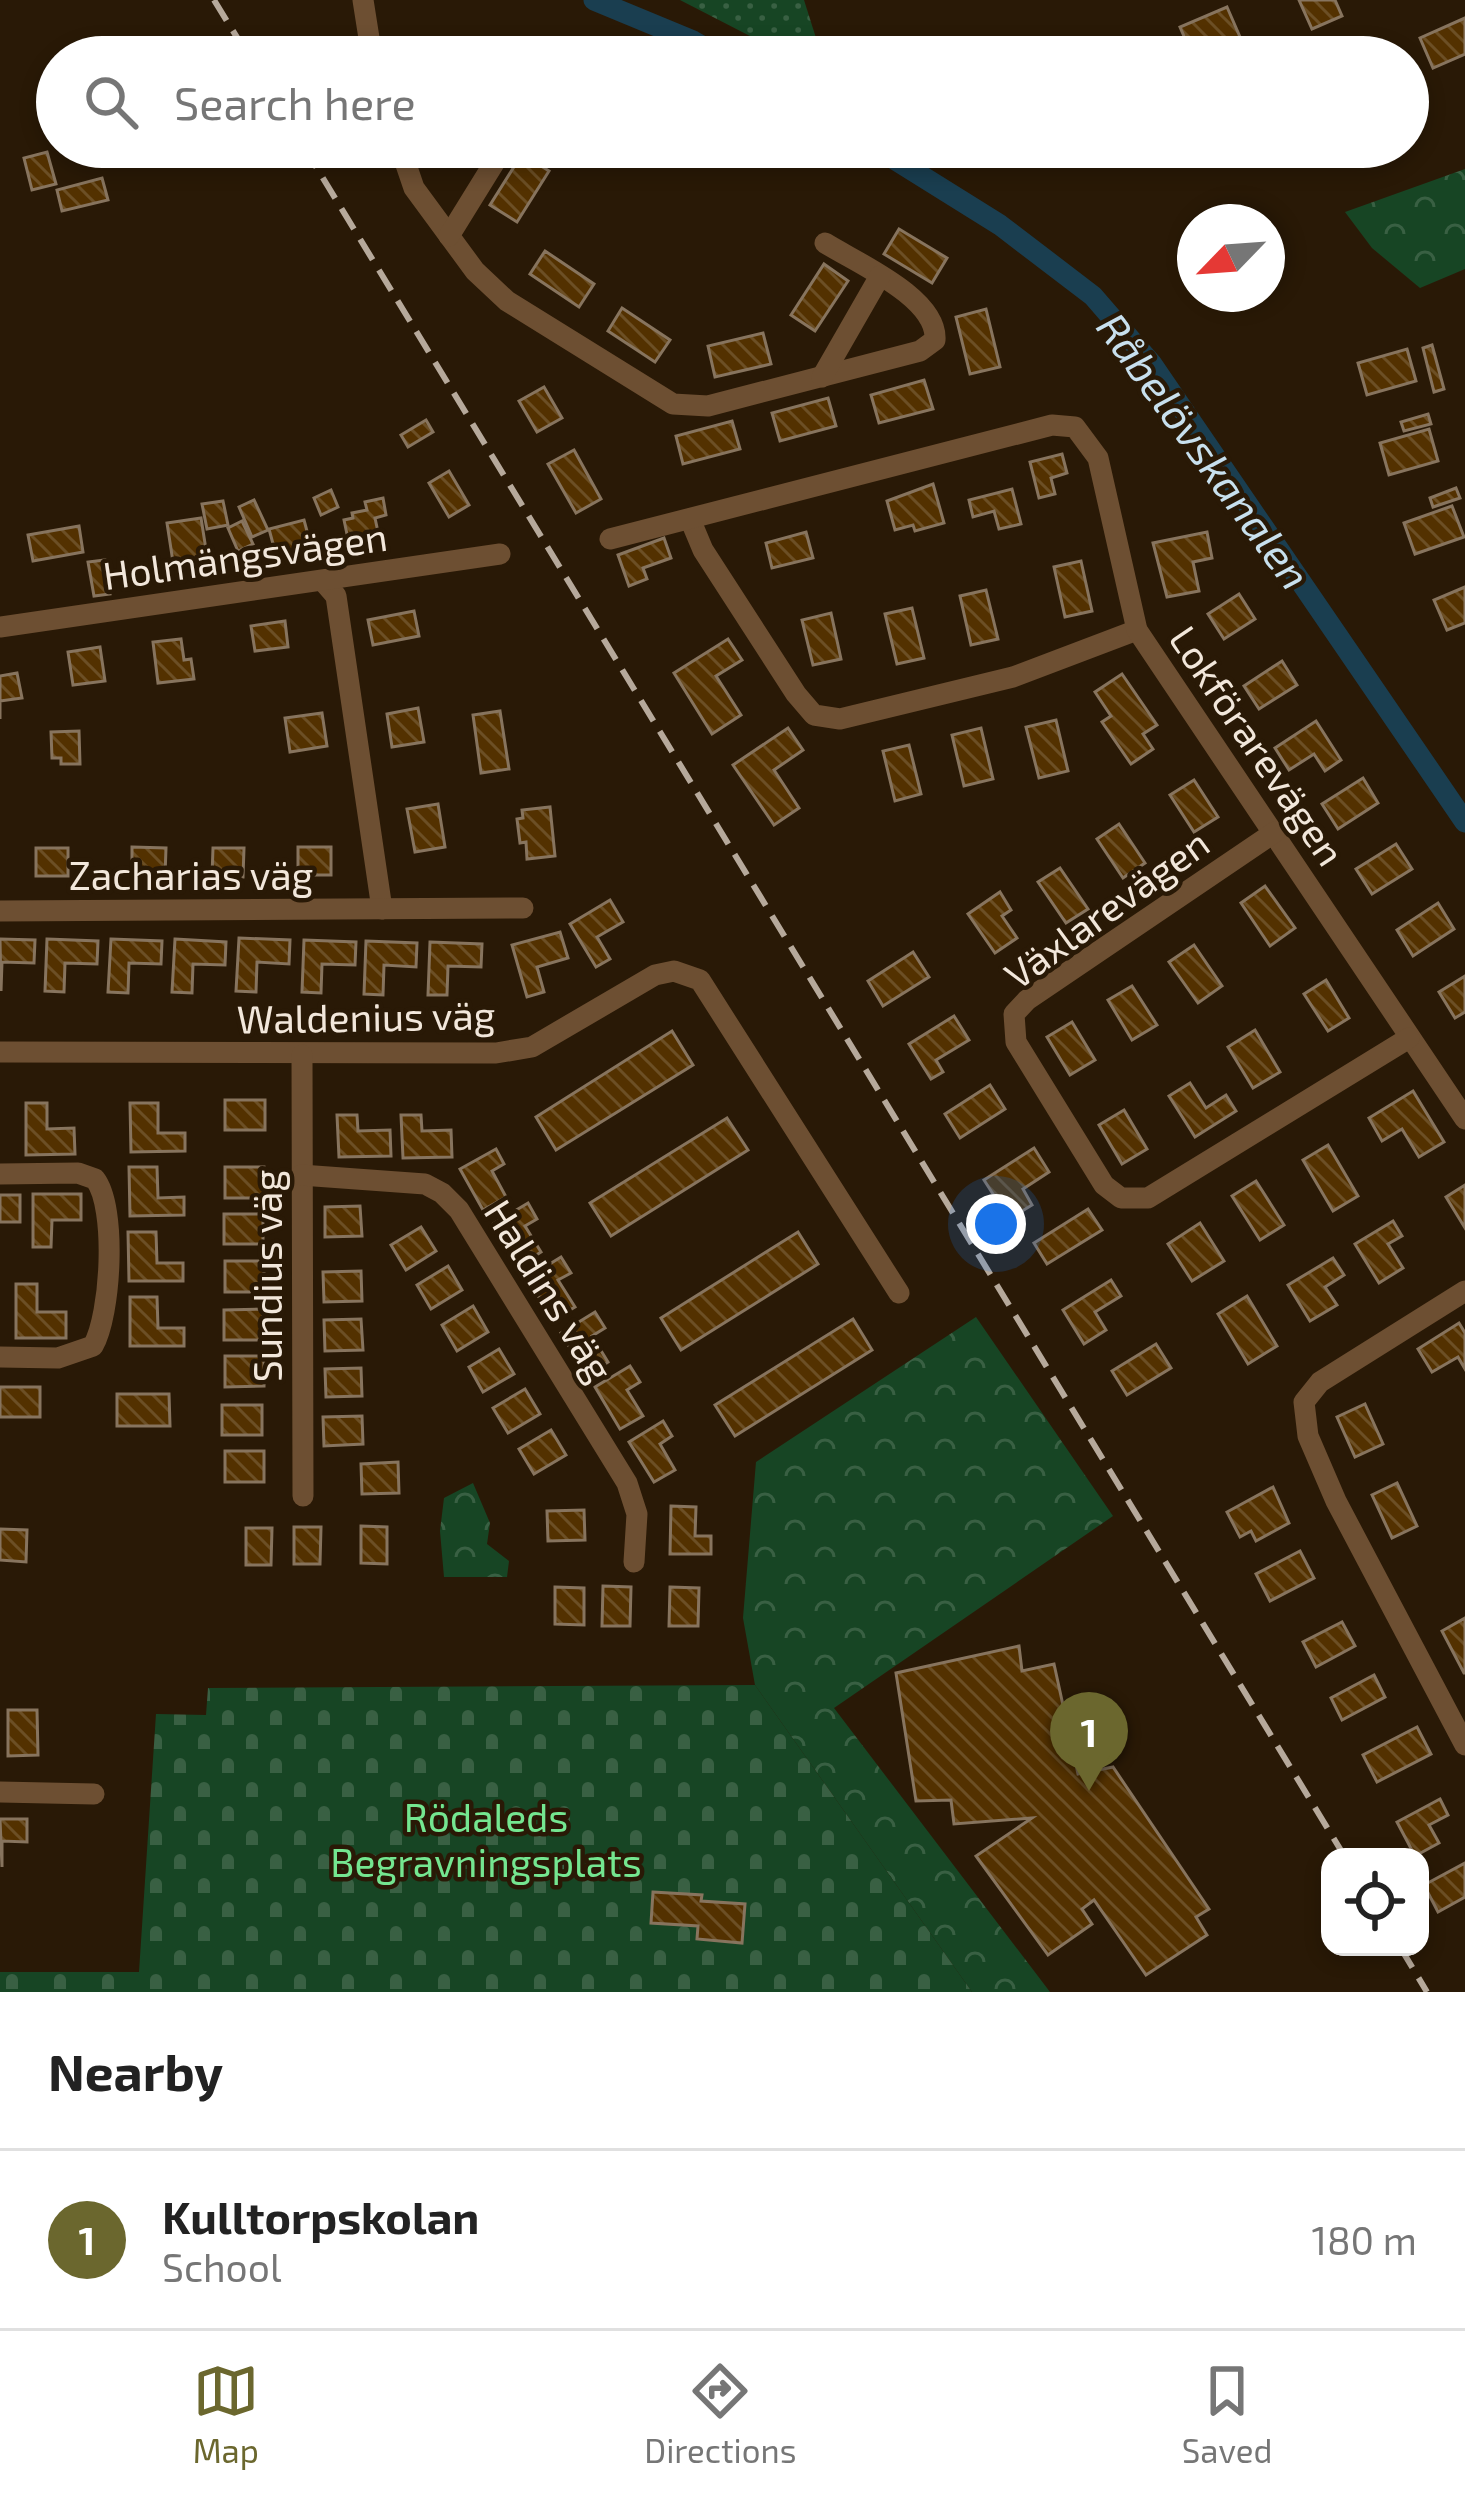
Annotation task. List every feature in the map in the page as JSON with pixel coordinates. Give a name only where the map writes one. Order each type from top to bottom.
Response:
[{"type":"street","points":[[363,0],[369,36]]},
{"type":"street","points":[[407,168],[414,188],[475,271],[507,301],[673,404],[708,406],[920,351],[935,340],[936,326],[925,307],[825,243]]},
{"type":"street","points":[[449,236],[491,168]]},
{"type":"street","points":[[823,376],[880,276]]},
{"type":"street","name":"Lokförarevägen","points":[[610,539],[1052,424],[1075,427],[1097,458],[1137,630],[1465,1119]]},
{"type":"street","points":[[690,519],[703,550],[814,715],[840,719],[1013,677],[1137,630]]},
{"type":"street","name":"Holmängsvägen","points":[[0,627],[500,554]]},
{"type":"street","points":[[323,581],[336,596],[382,909]]},
{"type":"street","name":"Växlarevägen","points":[[1275,832],[1027,1000],[1014,1015],[1016,1042],[1104,1185],[1121,1198],[1148,1198],[1409,1038]]},
{"type":"street","name":"Zacharias väg","points":[[0,911],[523,908]]},
{"type":"street","name":"Waldenius väg","points":[[0,1052],[496,1053],[532,1047],[655,975],[674,970],[700,980],[899,1293]]},
{"type":"street","name":"Sundius väg","points":[[302,1055],[303,1496]]},
{"type":"street","points":[[0,1174],[78,1173],[95,1179],[108,1202],[106,1309],[93,1346],[58,1358],[0,1358]]},
{"type":"street","name":"Haldins väg","points":[[301,1175],[425,1184],[459,1210],[627,1483],[638,1514],[634,1562]]},
{"type":"street","points":[[1465,1291],[1320,1382],[1304,1402],[1308,1436],[1336,1501],[1465,1745]]},
{"type":"street","points":[[0,1792],[94,1794]]},
{"type":"green space","points":[[680,0],[804,0],[815,36],[750,36]]},
{"type":"green space","points":[[1465,169],[1465,269],[1420,288],[1372,248],[1345,212]]},
{"type":"green space","points":[[976,1317],[1113,1516],[834,1708],[1050,1992],[972,1992],[755,1685],[743,1618],[756,1462]]},
{"type":"green space","points":[[473,1483],[490,1523],[487,1544],[509,1561],[507,1577],[444,1577],[440,1531],[444,1498]]},
{"type":"green space","name":"Rödaleds Begravningsplats","points":[[755,1685],[972,1992],[0,1992],[0,1972],[139,1972],[156,1714],[206,1715],[208,1688]]},
{"type":"building","points":[[1299,0],[1335,0],[1342,16],[1312,29]]},
{"type":"building","points":[[1227,7],[1240,36],[1184,36],[1180,27]]},
{"type":"building","points":[[1465,18],[1465,54],[1433,68],[1429,36],[1424,36]]},
{"type":"building","points":[[36,155],[36,168],[52,168],[56,184],[32,190],[24,158]]},
{"type":"building","points":[[513,168],[549,171],[517,222],[490,205]]},
{"type":"building","points":[[102,178],[108,200],[62,211],[57,190]]},
{"type":"building","points":[[899,229],[947,258],[932,283],[884,254]]},
{"type":"building","points":[[545,251],[594,284],[579,307],[530,274]]},
{"type":"building","points":[[824,264],[848,281],[815,331],[791,315]]},
{"type":"building","points":[[622,308],[670,340],[655,362],[608,331]]},
{"type":"building","points":[[986,309],[1000,367],[970,374],[956,317]]},
{"type":"building","points":[[763,333],[771,364],[715,377],[708,346]]},
{"type":"building","points":[[1432,345],[1444,389],[1434,392],[1423,348]]},
{"type":"building","points":[[1407,349],[1416,381],[1367,395],[1358,363]]},
{"type":"building","points":[[924,380],[933,409],[879,423],[871,395]]},
{"type":"building","points":[[544,387],[562,418],[537,432],[519,401]]},
{"type":"building","points":[[828,398],[836,426],[780,441],[772,413]]},
{"type":"building","points":[[1428,414],[1431,424],[1404,431],[1401,422]]},
{"type":"building","points":[[426,420],[433,432],[408,447],[401,435]]},
{"type":"building","points":[[732,421],[740,449],[683,464],[676,436]]},
{"type":"building","points":[[1429,429],[1438,461],[1389,475],[1380,443]]},
{"type":"building","points":[[574,450],[601,499],[576,513],[548,464]]},
{"type":"building","points":[[1062,454],[1067,473],[1051,478],[1055,494],[1039,498],[1030,462]]},
{"type":"building","points":[[449,471],[469,505],[449,517],[429,483]]},
{"type":"building","points":[[933,484],[944,523],[915,531],[913,525],[895,530],[887,501]]},
{"type":"building","points":[[1456,488],[1460,498],[1433,507],[1430,498]]},
{"type":"building","points":[[1012,489],[1021,524],[999,529],[994,511],[973,517],[969,500]]},
{"type":"building","points":[[331,490],[338,507],[321,515],[314,498]]},
{"type":"building","points":[[383,498],[386,515],[375,518],[378,532],[359,543],[358,537],[348,539],[344,520],[367,510],[365,502]]},
{"type":"building","points":[[254,500],[268,530],[252,537],[239,507]]},
{"type":"building","points":[[223,501],[228,525],[207,529],[202,504]]},
{"type":"building","points":[[1452,506],[1464,537],[1415,554],[1404,523]]},
{"type":"building","points":[[201,518],[207,556],[173,562],[167,523]]},
{"type":"building","points":[[304,520],[311,546],[299,549],[301,554],[276,555],[269,529]]},
{"type":"building","points":[[242,521],[253,544],[238,551],[228,528]]},
{"type":"building","points":[[79,526],[83,552],[33,561],[28,535]]},
{"type":"building","points":[[806,532],[813,558],[772,568],[766,543]]},
{"type":"building","points":[[1207,532],[1212,558],[1193,562],[1199,591],[1167,597],[1153,543]]},
{"type":"building","points":[[664,538],[671,558],[643,568],[647,579],[629,586],[618,555]]},
{"type":"building","points":[[105,560],[110,594],[94,596],[88,562]]},
{"type":"building","points":[[1081,561],[1092,611],[1065,617],[1054,567]]},
{"type":"building","points":[[1465,587],[1465,623],[1447,630],[1434,600]]},
{"type":"building","points":[[986,590],[998,639],[971,645],[960,596]]},
{"type":"building","points":[[1239,594],[1255,619],[1224,639],[1208,614]]},
{"type":"building","points":[[912,608],[924,658],[897,664],[885,614]]},
{"type":"building","points":[[414,611],[419,636],[373,645],[368,620]]},
{"type":"building","points":[[831,613],[841,659],[813,665],[802,620]]},
{"type":"building","points":[[285,621],[288,647],[255,651],[251,626]]},
{"type":"building","points":[[181,639],[184,660],[191,659],[194,679],[158,683],[153,642]]},
{"type":"building","points":[[728,639],[742,660],[716,676],[741,715],[712,734],[674,673]]},
{"type":"building","points":[[100,647],[105,681],[73,685],[68,652]]},
{"type":"building","points":[[1282,661],[1297,685],[1259,709],[1244,686]]},
{"type":"building","points":[[17,673],[22,698],[0,701],[0,676]]},
{"type":"building","points":[[1122,674],[1157,725],[1143,734],[1153,749],[1131,764],[1102,722],[1111,716],[1095,692]]},
{"type":"building","points":[[418,708],[424,742],[392,747],[387,714]]},
{"type":"building","points":[[500,711],[509,769],[481,773],[473,715]]},
{"type":"building","points":[[322,713],[327,746],[290,752],[285,718]]},
{"type":"building","points":[[1056,720],[1068,771],[1039,778],[1026,727]]},
{"type":"building","points":[[1316,721],[1341,760],[1325,771],[1314,754],[1289,770],[1275,748]]},
{"type":"building","points":[[788,728],[803,750],[774,770],[799,808],[774,825],[733,765]]},
{"type":"building","points":[[981,728],[993,779],[964,786],[952,735]]},
{"type":"building","points":[[79,731],[80,764],[61,764],[61,758],[52,758],[51,732]]},
{"type":"building","points":[[909,745],[921,794],[895,801],[883,751]]},
{"type":"building","points":[[1363,778],[1378,803],[1338,829],[1322,804]]},
{"type":"building","points":[[1194,780],[1218,817],[1194,832],[1170,795]]},
{"type":"building","points":[[438,804],[445,847],[415,852],[407,809]]},
{"type":"building","points":[[550,807],[555,856],[527,859],[517,819],[523,818],[522,810]]},
{"type":"building","points":[[1119,824],[1145,863],[1123,878],[1097,839]]},
{"type":"building","points":[[1396,844],[1412,869],[1372,894],[1356,869]]},
{"type":"building","points":[[132,847],[166,848],[165,876],[132,875]]},
{"type":"building","points":[[298,847],[331,847],[331,875],[298,875]]},
{"type":"building","points":[[36,848],[68,848],[68,876],[36,876]]},
{"type":"building","points":[[213,848],[244,848],[243,877],[212,876]]},
{"type":"building","points":[[1060,868],[1088,909],[1066,923],[1038,882]]},
{"type":"building","points":[[1265,886],[1295,928],[1270,946],[1241,903]]},
{"type":"building","points":[[1000,892],[1011,910],[1002,916],[1017,938],[995,953],[968,914]]},
{"type":"building","points":[[610,900],[623,922],[597,937],[610,959],[596,967],[570,924]]},
{"type":"building","points":[[1438,903],[1454,929],[1413,956],[1397,930]]},
{"type":"building","points":[[560,932],[568,958],[537,967],[544,992],[527,997],[512,945]]},
{"type":"building","points":[[239,938],[290,940],[289,964],[257,962],[256,992],[236,991]]},
{"type":"building","points":[[0,939],[35,940],[34,963],[2,962],[1,991]]},
{"type":"building","points":[[47,939],[98,941],[97,964],[65,963],[64,992],[45,991]]},
{"type":"building","points":[[111,939],[162,941],[161,964],[129,963],[128,993],[108,992]]},
{"type":"building","points":[[175,939],[226,942],[225,965],[193,964],[192,993],[172,992]]},
{"type":"building","points":[[304,940],[356,942],[355,965],[322,964],[321,993],[302,992]]},
{"type":"building","points":[[366,941],[417,943],[416,967],[384,965],[383,995],[364,994]]},
{"type":"building","points":[[430,942],[482,944],[481,967],[448,966],[447,995],[428,995]]},
{"type":"building","points":[[1194,945],[1222,986],[1198,1003],[1169,962]]},
{"type":"building","points":[[913,952],[929,977],[883,1006],[868,981]]},
{"type":"building","points":[[1465,976],[1465,1012],[1455,1018],[1439,992]]},
{"type":"building","points":[[1326,980],[1349,1018],[1328,1031],[1304,994]]},
{"type":"building","points":[[1132,986],[1157,1025],[1132,1040],[1108,1000]]},
{"type":"building","points":[[954,1016],[969,1040],[936,1060],[943,1072],[931,1079],[909,1044]]},
{"type":"building","points":[[1072,1022],[1095,1060],[1070,1075],[1047,1037]]},
{"type":"building","points":[[1255,1030],[1280,1072],[1253,1088],[1228,1047]]},
{"type":"building","points":[[672,1031],[693,1065],[556,1150],[536,1117]]},
{"type":"building","points":[[1190,1083],[1206,1108],[1226,1095],[1236,1111],[1195,1137],[1169,1096]]},
{"type":"building","points":[[990,1085],[1005,1109],[960,1138],[945,1114]]},
{"type":"building","points":[[1413,1091],[1444,1142],[1419,1157],[1402,1129],[1382,1141],[1369,1118]]},
{"type":"building","points":[[225,1100],[265,1100],[265,1130],[225,1130]]},
{"type":"building","points":[[26,1103],[47,1103],[47,1129],[74,1128],[75,1154],[26,1155]]},
{"type":"building","points":[[130,1103],[158,1103],[158,1133],[185,1133],[185,1151],[131,1152]]},
{"type":"building","points":[[1124,1110],[1147,1149],[1122,1164],[1099,1125]]},
{"type":"building","points":[[337,1115],[357,1115],[358,1131],[390,1130],[391,1156],[339,1157]]},
{"type":"building","points":[[401,1115],[421,1115],[422,1131],[451,1130],[452,1157],[403,1158]]},
{"type":"building","points":[[727,1118],[748,1150],[611,1236],[590,1203]]},
{"type":"building","points":[[1328,1145],[1358,1196],[1333,1211],[1303,1160]]},
{"type":"building","points":[[1034,1148],[1049,1172],[1023,1189],[1032,1205],[1009,1219],[984,1180]]},
{"type":"building","points":[[496,1149],[504,1164],[492,1171],[506,1197],[483,1210],[460,1169]]},
{"type":"building","points":[[129,1167],[157,1167],[158,1198],[184,1197],[184,1215],[130,1216]]},
{"type":"building","points":[[225,1167],[264,1167],[265,1198],[225,1198]]},
{"type":"building","points":[[1256,1181],[1284,1225],[1260,1240],[1232,1196]]},
{"type":"building","points":[[1465,1185],[1465,1228],[1446,1197]]},
{"type":"building","points":[[33,1194],[81,1194],[81,1220],[52,1220],[51,1247],[33,1247]]},
{"type":"building","points":[[0,1195],[20,1195],[20,1222],[0,1222]]},
{"type":"building","points":[[528,1203],[537,1219],[525,1226],[541,1252],[519,1266],[493,1224]]},
{"type":"building","points":[[360,1206],[362,1236],[325,1237],[325,1207]]},
{"type":"building","points":[[1088,1209],[1102,1230],[1047,1264],[1034,1243]]},
{"type":"building","points":[[224,1214],[263,1214],[263,1244],[224,1244]]},
{"type":"building","points":[[1393,1221],[1402,1236],[1388,1244],[1403,1268],[1379,1283],[1355,1244]]},
{"type":"building","points":[[1200,1223],[1224,1261],[1192,1281],[1168,1244]]},
{"type":"building","points":[[421,1227],[436,1251],[406,1270],[391,1245]]},
{"type":"building","points":[[128,1232],[156,1232],[157,1263],[183,1263],[183,1281],[129,1281]]},
{"type":"building","points":[[798,1232],[818,1264],[681,1350],[661,1318]]},
{"type":"building","points":[[561,1257],[571,1273],[558,1280],[575,1307],[553,1320],[527,1278]]},
{"type":"building","points":[[1333,1258],[1344,1275],[1325,1287],[1337,1305],[1310,1321],[1288,1285]]},
{"type":"building","points":[[225,1261],[264,1261],[264,1292],[225,1292]]},
{"type":"building","points":[[448,1266],[462,1290],[431,1309],[417,1285]]},
{"type":"building","points":[[361,1271],[362,1301],[324,1302],[323,1272]]},
{"type":"building","points":[[1111,1280],[1121,1296],[1095,1312],[1106,1330],[1084,1344],[1063,1310]]},
{"type":"building","points":[[16,1284],[37,1284],[37,1312],[66,1312],[66,1338],[16,1338]]},
{"type":"building","points":[[1247,1296],[1277,1346],[1248,1364],[1218,1314]]},
{"type":"building","points":[[130,1297],[157,1297],[158,1328],[184,1328],[184,1346],[130,1346]]},
{"type":"building","points":[[473,1306],[488,1332],[457,1351],[442,1325]]},
{"type":"building","points":[[263,1309],[263,1340],[224,1340],[224,1310]]},
{"type":"building","points":[[595,1312],[605,1328],[592,1336],[608,1362],[587,1376],[561,1333]]},
{"type":"building","points":[[361,1319],[363,1350],[325,1351],[324,1320]]},
{"type":"building","points":[[853,1319],[872,1350],[735,1436],[715,1405]]},
{"type":"building","points":[[1459,1323],[1465,1333],[1465,1369],[1458,1357],[1432,1372],[1418,1349]]},
{"type":"building","points":[[1156,1344],[1171,1368],[1127,1395],[1112,1371]]},
{"type":"building","points":[[499,1349],[514,1374],[483,1392],[469,1367]]},
{"type":"building","points":[[225,1356],[264,1356],[264,1386],[225,1387]]},
{"type":"building","points":[[630,1366],[640,1382],[627,1390],[643,1416],[620,1429],[595,1387]]},
{"type":"building","points":[[361,1368],[362,1396],[326,1397],[325,1369]]},
{"type":"building","points":[[0,1387],[40,1387],[40,1417],[0,1417]]},
{"type":"building","points":[[525,1389],[540,1414],[508,1433],[493,1408]]},
{"type":"building","points":[[117,1394],[169,1394],[170,1426],[117,1426]]},
{"type":"building","points":[[1365,1404],[1383,1444],[1355,1457],[1337,1417]]},
{"type":"building","points":[[222,1405],[262,1405],[262,1435],[222,1435]]},
{"type":"building","points":[[362,1416],[363,1444],[324,1446],[323,1417]]},
{"type":"building","points":[[663,1421],[672,1436],[660,1444],[675,1470],[654,1482],[629,1442]]},
{"type":"building","points":[[551,1430],[566,1455],[534,1474],[519,1449]]},
{"type":"building","points":[[225,1451],[264,1451],[264,1482],[225,1482]]},
{"type":"building","points":[[398,1462],[399,1493],[362,1494],[361,1464]]},
{"type":"building","points":[[1397,1483],[1417,1526],[1392,1538],[1372,1495]]},
{"type":"building","points":[[1273,1487],[1289,1523],[1256,1541],[1251,1531],[1240,1537],[1227,1512]]},
{"type":"building","points":[[671,1506],[696,1507],[695,1536],[711,1536],[711,1554],[670,1554]]},
{"type":"building","points":[[584,1510],[585,1540],[548,1541],[547,1511]]},
{"type":"building","points":[[361,1526],[387,1527],[387,1564],[361,1563]]},
{"type":"building","points":[[294,1527],[321,1527],[320,1564],[294,1564]]},
{"type":"building","points":[[246,1528],[272,1528],[271,1565],[246,1565]]},
{"type":"building","points":[[0,1529],[27,1530],[26,1562],[0,1560]]},
{"type":"building","points":[[1300,1551],[1314,1578],[1270,1601],[1256,1574]]},
{"type":"building","points":[[603,1586],[631,1587],[630,1626],[602,1626]]},
{"type":"building","points":[[555,1587],[584,1588],[584,1625],[555,1624]]},
{"type":"building","points":[[670,1587],[699,1588],[698,1626],[669,1626]]},
{"type":"building","points":[[1465,1618],[1465,1673],[1464,1673],[1442,1631]]},
{"type":"building","points":[[1342,1622],[1355,1646],[1316,1667],[1303,1642]]},
{"type":"building","points":[[1019,1646],[1022,1671],[1054,1664],[1078,1774],[1113,1767],[1209,1909],[1196,1917],[1207,1935],[1146,1975],[1094,1900],[1082,1909],[1092,1924],[1048,1955],[976,1856],[1032,1818],[954,1824],[951,1800],[916,1801],[896,1673]]},
{"type":"building","points":[[1374,1675],[1385,1697],[1342,1720],[1331,1698]]},
{"type":"building","points":[[8,1710],[37,1710],[38,1755],[8,1756]]},
{"type":"building","points":[[1417,1727],[1431,1754],[1377,1782],[1363,1755]]},
{"type":"building","points":[[1440,1799],[1448,1815],[1429,1825],[1439,1843],[1429,1848],[1411,1848],[1397,1822]]},
{"type":"building","points":[[0,1819],[27,1819],[27,1842],[2,1841],[2,1867]]},
{"type":"building","points":[[1465,1863],[1465,1897],[1438,1912],[1429,1882]]},
{"type":"building","points":[[653,1892],[745,1904],[742,1943],[697,1939],[698,1926],[651,1923]]},
{"type":"waterway","name":"Råbelövskanalen","points":[[594,0],[681,36]]},
{"type":"waterway","name":"Råbelövskanalen","points":[[909,168],[1000,225],[1093,296],[1151,363],[1465,822]]},
{"type":"railway","points":[[214,0],[236,36]]},
{"type":"railway","points":[[317,168],[1340,1848]]},
{"type":"railway","points":[[1405,1956],[1427,1992]]},
{"type":"place","name":"Kulltorpskolan","points":[[1089,1791]]}]
